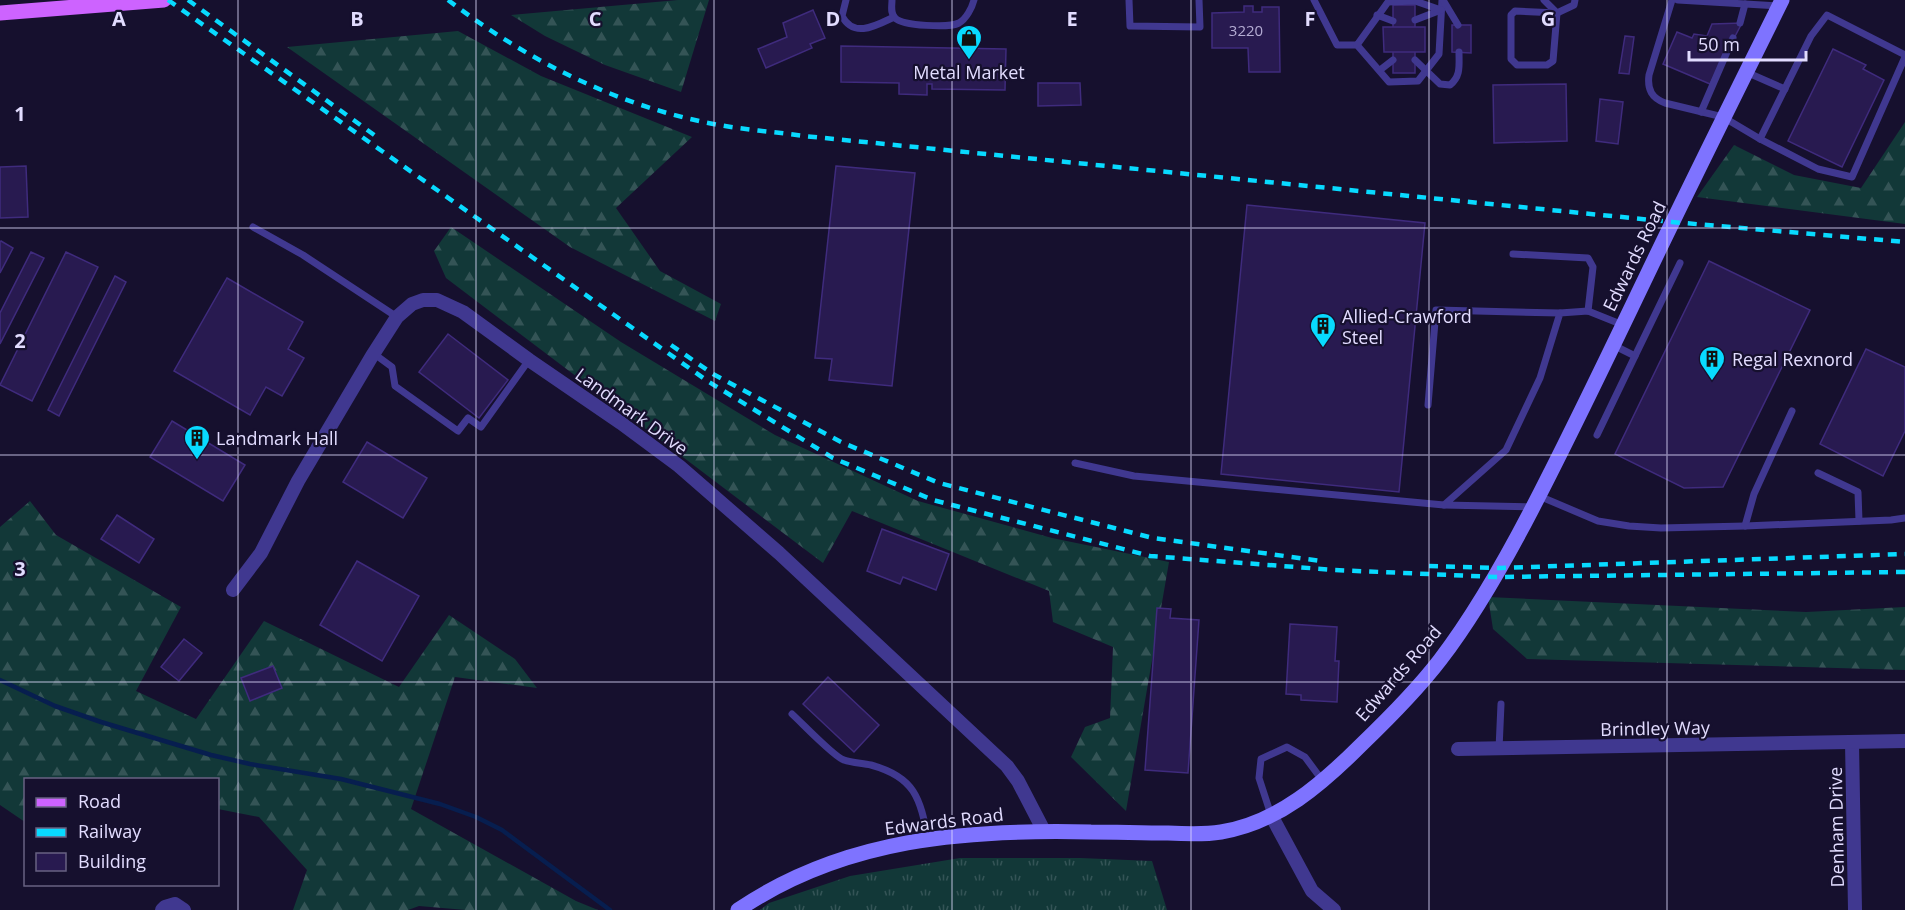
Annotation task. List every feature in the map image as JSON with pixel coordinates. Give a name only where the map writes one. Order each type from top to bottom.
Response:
[{"type":"main road","points":[[0,14],[164,0]]},
{"type":"main road","name":"Edwards Road","points":[[738,910],[778,885],[835,860],[867,850],[928,839],[983,833],[1044,831],[1204,834],[1237,829],[1271,815],[1306,794],[1322,781],[1387,720],[1440,660],[1501,568],[1781,3]]},
{"type":"street","name":"Landmark Drive","points":[[233,590],[261,553],[298,481],[373,353],[397,317],[412,304],[423,300],[443,301],[463,312],[679,466],[779,553],[1007,766],[1018,781],[1044,831]]},
{"type":"street","name":"Brindley Way","points":[[1458,749],[1905,741]]},
{"type":"street","name":"Denham Drive","points":[[1852,743],[1855,910]]},
{"type":"street","points":[[1271,815],[1312,891],[1334,910]]},
{"type":"street","points":[[162,910],[175,904],[184,910]]},
{"type":"lane","points":[[846,0],[842,16],[844,21],[856,28],[868,29],[894,17]]},
{"type":"lane","points":[[892,0],[891,12],[900,21],[920,25],[952,26],[961,22],[974,0]]},
{"type":"lane","points":[[1129,0],[1130,26],[1200,27],[1199,0]]},
{"type":"lane","points":[[1314,0],[1337,45],[1357,45],[1389,82],[1418,81],[1439,54],[1442,0]]},
{"type":"lane","points":[[1442,0],[1458,25]]},
{"type":"lane","points":[[1544,0],[1557,13],[1553,61],[1547,64],[1517,65],[1511,59],[1511,15],[1515,11],[1557,13],[1574,5],[1575,0]]},
{"type":"lane","points":[[1672,0],[1649,75],[1648,85],[1651,94],[1657,100],[1723,117],[1760,139],[1818,169],[1852,177],[1905,56],[1827,15],[1811,36],[1760,139]]},
{"type":"lane","points":[[1678,0],[1745,4],[1781,3]]},
{"type":"lane","points":[[1357,45],[1388,2],[1415,2],[1441,10]]},
{"type":"lane","points":[[1740,23],[1745,4]]},
{"type":"lane","points":[[1415,20],[1441,10]]},
{"type":"lane","points":[[1377,15],[1393,21]]},
{"type":"lane","points":[[1701,112],[1734,38]]},
{"type":"lane","points":[[1415,60],[1440,84],[1450,85],[1460,72],[1459,52]]},
{"type":"lane","points":[[1380,70],[1393,60]]},
{"type":"lane","points":[[1746,72],[1785,90]]},
{"type":"lane","points":[[253,227],[303,255],[397,317]]},
{"type":"lane","points":[[1513,254],[1588,258],[1593,267],[1588,311]]},
{"type":"lane","points":[[1597,435],[1680,263]]},
{"type":"lane","points":[[1428,405],[1436,310],[1560,313],[1588,311],[1623,325]]},
{"type":"lane","points":[[1444,505],[1506,450],[1540,378],[1560,313]]},
{"type":"lane","points":[[1613,345],[1635,356]]},
{"type":"lane","points":[[373,353],[392,368],[395,386],[458,431],[468,418],[481,427],[528,360]]},
{"type":"lane","points":[[1745,526],[1754,494],[1792,411]]},
{"type":"lane","points":[[1075,463],[1134,476],[1444,505],[1536,501],[1598,521],[1629,526],[1660,528],[1745,526],[1905,518]]},
{"type":"lane","points":[[1818,473],[1858,492],[1859,521]]},
{"type":"lane","points":[[1499,749],[1501,704]]},
{"type":"lane","points":[[792,714],[842,760],[873,765],[900,775],[910,786],[923,811],[928,839]]},
{"type":"lane","points":[[1271,815],[1259,778],[1261,759],[1287,747],[1305,757],[1322,781]]},
{"type":"green space","points":[[678,0],[709,0],[681,92],[605,65],[545,36],[511,15]]},
{"type":"green space","points":[[458,31],[541,76],[692,137],[616,208],[660,271],[721,304],[715,321],[570,247],[287,47]]},
{"type":"green space","points":[[1905,122],[1905,224],[1697,197],[1734,145],[1794,175],[1861,188]]},
{"type":"green space","points":[[451,227],[621,342],[775,435],[918,501],[1052,538],[1169,562],[1126,811],[1071,757],[1085,727],[1110,718],[1113,647],[1053,622],[1049,591],[852,511],[823,563],[446,278],[434,251]]},
{"type":"green space","points":[[30,501],[56,535],[181,607],[136,691],[196,719],[264,621],[399,687],[449,615],[515,659],[537,688],[455,677],[411,809],[576,901],[598,910],[466,910],[419,906],[408,910],[293,910],[307,870],[259,817],[219,809],[219,778],[24,778],[24,821],[0,805],[0,527]]},
{"type":"green space","points":[[1488,597],[1806,612],[1905,607],[1905,670],[1527,659],[1493,629]]},
{"type":"green space","points":[[960,858],[1080,858],[1152,861],[1167,910],[760,910],[769,903],[850,876]]},
{"type":"building","points":[[1393,5],[1415,5],[1415,73],[1393,73]]},
{"type":"building","points":[[1244,6],[1253,6],[1253,12],[1262,12],[1262,7],[1279,7],[1280,72],[1249,72],[1248,48],[1212,48],[1212,13],[1244,12]]},
{"type":"building","points":[[813,10],[825,38],[810,44],[812,48],[766,68],[758,49],[787,37],[783,23]]},
{"type":"building","points":[[1742,23],[1710,84],[1663,64],[1677,32],[1692,38],[1694,34],[1707,36],[1712,24]]},
{"type":"building","points":[[1452,25],[1471,25],[1471,53],[1452,52]]},
{"type":"building","points":[[1383,27],[1425,27],[1425,52],[1384,52]]},
{"type":"building","points":[[1625,36],[1634,37],[1629,74],[1619,73]]},
{"type":"building","points":[[841,46],[1006,49],[1005,90],[932,89],[932,84],[927,84],[927,95],[899,94],[899,83],[841,82]]},
{"type":"building","points":[[1833,49],[1866,65],[1863,69],[1884,80],[1842,167],[1788,141]]},
{"type":"building","points":[[1038,83],[1080,83],[1081,105],[1038,106]]},
{"type":"building","points":[[1566,84],[1567,141],[1494,143],[1493,85]]},
{"type":"building","points":[[1600,99],[1623,102],[1618,144],[1596,141]]},
{"type":"building","points":[[26,166],[28,217],[0,218],[0,167]]},
{"type":"building","points":[[836,166],[915,173],[892,386],[829,380],[832,359],[815,358]]},
{"type":"building","name":"Allied-Crawford Steel","points":[[1247,205],[1425,223],[1399,492],[1221,474]]},
{"type":"building","points":[[0,242],[13,248],[0,273]]},
{"type":"building","points":[[31,252],[44,258],[0,344],[0,313]]},
{"type":"building","points":[[66,252],[98,267],[32,401],[0,385]]},
{"type":"building","name":"Regal Rexnord","points":[[1709,261],[1810,310],[1723,487],[1684,488],[1615,454]]},
{"type":"building","points":[[115,276],[126,282],[59,416],[48,410]]},
{"type":"building","points":[[227,278],[303,322],[288,349],[304,358],[282,396],[266,387],[250,415],[174,371]]},
{"type":"building","points":[[448,334],[508,380],[479,418],[419,372]]},
{"type":"building","points":[[1866,349],[1905,367],[1905,431],[1883,476],[1820,444]]},
{"type":"building","name":"Landmark Hall","points":[[172,421],[245,465],[223,501],[150,457]]},
{"type":"building","points":[[367,442],[427,478],[403,518],[343,482]]},
{"type":"building","points":[[117,515],[154,539],[139,563],[101,539]]},
{"type":"building","points":[[882,529],[949,554],[936,590],[903,577],[900,584],[867,571]]},
{"type":"building","points":[[357,561],[419,596],[382,661],[320,625]]},
{"type":"building","points":[[1157,608],[1171,609],[1170,618],[1199,620],[1188,773],[1145,770]]},
{"type":"building","points":[[1290,624],[1337,627],[1335,661],[1339,661],[1337,702],[1301,700],[1301,695],[1286,694]]},
{"type":"building","points":[[184,639],[202,653],[179,681],[161,667]]},
{"type":"building","points":[[273,666],[282,688],[250,701],[241,678]]},
{"type":"building","points":[[828,677],[879,725],[854,752],[803,704]]},
{"type":"waterway","points":[[0,680],[55,706],[211,755],[341,779],[440,804],[476,817],[502,830],[610,910]]},
{"type":"railway","points":[[168,0],[709,382],[833,458],[933,500],[1150,556],[1335,570],[1496,577],[1905,572]]},
{"type":"railway","points":[[188,0],[377,137]]},
{"type":"railway","points":[[448,0],[510,43],[576,79],[646,106],[719,125],[804,136],[1672,222],[1905,242]]},
{"type":"railway","points":[[671,345],[713,374],[841,442],[939,483],[1153,538],[1321,561]]},
{"type":"railway","points":[[1429,566],[1501,568],[1905,554]]},
{"type":"place","name":"Metal Market","points":[[969,61]]},
{"type":"place","name":"Allied-Crawford Steel","points":[[1323,349]]},
{"type":"place","name":"Regal Rexnord","points":[[1712,382]]},
{"type":"place","name":"Landmark Hall","points":[[197,461]]}]
